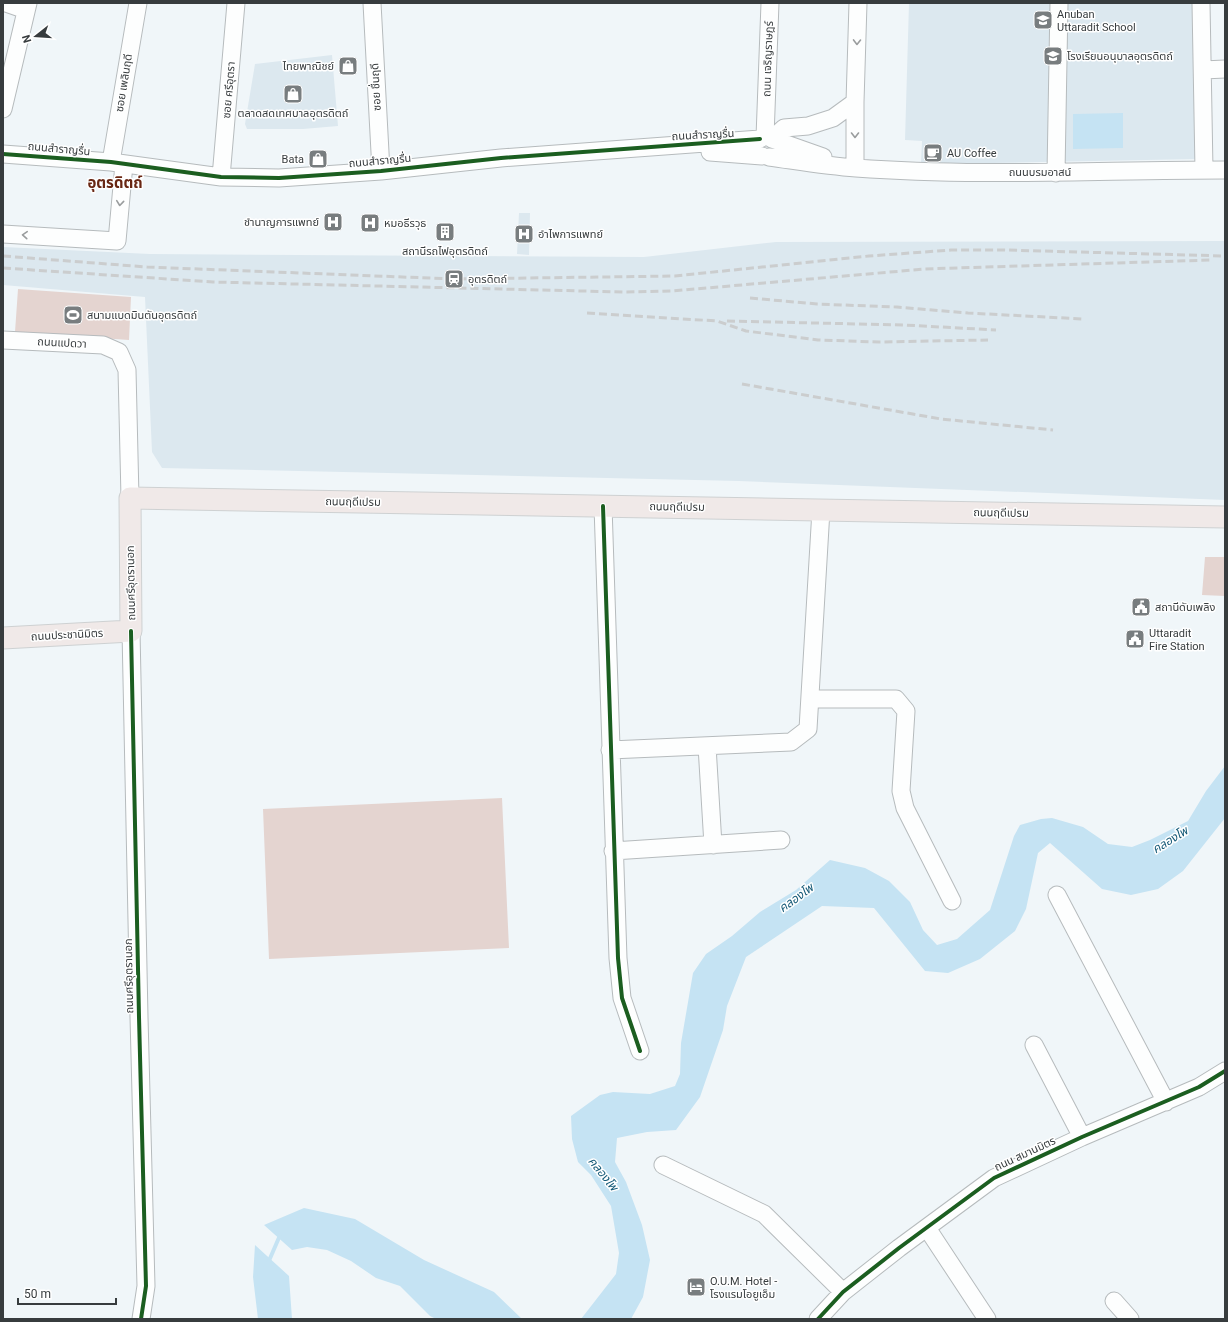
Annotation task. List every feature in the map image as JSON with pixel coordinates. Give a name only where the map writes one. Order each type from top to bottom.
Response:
[{"type":"main road","name":"ถนนฤดีเปรม","points":[[130,498],[1225,517]]},
{"type":"main road","name":"ถนนศรีอุตรานอก","points":[[130,498],[132,631]]},
{"type":"main road","name":"ถนนประชานิมิตร","points":[[3,638],[132,631]]},
{"type":"street","points":[[3,109],[27,7],[6,3]]},
{"type":"street","name":"ซอย เพลินฤดี","points":[[3,234],[117,241],[118,163],[138,3]]},
{"type":"street","name":"ซอย ศรีอุตรา","points":[[221,177],[236,3]]},
{"type":"street","name":"ซอย ชื่นฤดี","points":[[372,3],[381,170]]},
{"type":"street","name":"ถนน เจริญราษฎร์","points":[[766,157],[757,151],[756,146],[766,138],[770,3]]},
{"type":"street","points":[[855,168],[858,3]]},
{"type":"street","points":[[1056,173],[1059,3]]},
{"type":"street","points":[[1201,3],[1204,170]]},
{"type":"street","points":[[1203,70],[1225,69]]},
{"type":"street","points":[[766,138],[784,128],[808,126],[833,118],[855,102]]},
{"type":"street","points":[[766,116],[784,128]]},
{"type":"street","name":"ถนนสำราญรื่น","points":[[3,154],[118,163],[221,177],[279,178],[501,158],[766,138]]},
{"type":"street","name":"ถนนบรมอาสน์","points":[[766,138],[855,168]]},
{"type":"street","name":"ถนนสำราญรื่น","points":[[650,147],[766,157]]},
{"type":"street","name":"ถนนบรมอาสน์","points":[[766,157],[855,168],[911,171],[1056,173],[1225,170]]},
{"type":"street","name":"ถนนแปดวา","points":[[3,340],[104,345],[119,352]]},
{"type":"street","name":"ถนนศรีอุตรานอก","points":[[119,352],[127,370],[130,498]]},
{"type":"street","points":[[603,506],[613,851],[618,958],[622,998],[640,1051]]},
{"type":"street","points":[[610,750],[791,742],[808,729],[821,510]]},
{"type":"street","name":"ถนนศรีอุตรานอก","points":[[132,631],[139,1017],[146,1286],[141,1319]]},
{"type":"street","points":[[810,699],[896,699],[906,711],[901,791],[905,808],[952,901]]},
{"type":"street","points":[[707,746],[713,845]]},
{"type":"street","points":[[613,851],[782,840]]},
{"type":"street","points":[[1057,895],[1166,1102]]},
{"type":"street","points":[[1034,1045],[1082,1137]]},
{"type":"street","name":"ถนน สมานมิตร","points":[[818,1319],[843,1292],[994,1178],[1082,1137],[1199,1087],[1225,1071]]},
{"type":"street","points":[[663,1165],[764,1214],[843,1292]]},
{"type":"street","points":[[927,1228],[987,1319]]},
{"type":"street","points":[[1114,1301],[1130,1319]]},
{"type":"shaded area","name":"โรงเรียนอนุบาลอุตรดิตถ์","points":[[909,3],[1197,3],[1198,159],[944,164],[921,163],[922,141],[905,140]]},
{"type":"shaded area","name":"ตลาดสดเทศบาลอุตรดิตถ์","points":[[332,55],[338,126],[303,129],[247,129],[245,124],[255,64]]},
{"type":"shaded area","name":"อำไพการแพทย์","points":[[519,213],[530,213],[529,255],[517,254]]},
{"type":"shaded area","points":[[1225,241],[1225,500],[739,481],[162,468],[152,452],[145,297],[3,285],[3,247],[150,254],[644,257],[776,242]]},
{"type":"shaded area","name":"สนามแบดมินตันอุตรดิตถ์","points":[[18,289],[131,297],[129,340],[15,332]]},
{"type":"shaded area","points":[[1205,557],[1225,557],[1225,596],[1202,595]]},
{"type":"shaded area","points":[[502,798],[509,948],[269,959],[263,809]]},
{"type":"water","points":[[1123,113],[1123,148],[1073,149],[1073,114]]},
{"type":"water","points":[[1225,766],[1225,818],[1183,871],[1158,889],[1131,895],[1102,889],[1050,843],[1038,853],[1026,909],[1015,931],[980,959],[948,973],[925,971],[874,908],[822,906],[746,957],[727,1006],[723,1030],[700,1097],[676,1130],[647,1132],[617,1138],[615,1162],[626,1182],[642,1225],[650,1260],[643,1297],[631,1319],[581,1319],[616,1274],[619,1253],[611,1206],[591,1175],[578,1162],[572,1139],[571,1116],[600,1095],[613,1092],[650,1094],[675,1086],[680,1074],[681,1043],[693,973],[706,954],[732,936],[760,912],[796,890],[830,860],[865,868],[889,881],[910,902],[923,930],[937,945],[957,939],[990,910],[1014,836],[1020,825],[1041,819],[1052,818],[1083,827],[1108,844],[1132,847],[1150,840],[1188,821],[1206,791]]},
{"type":"water","points":[[304,1208],[355,1219],[424,1260],[494,1292],[522,1319],[436,1319],[430,1316],[400,1286],[376,1278],[351,1261],[327,1250],[307,1247],[292,1250],[264,1225]]},
{"type":"water","points":[[255,1245],[289,1276],[292,1319],[258,1319],[253,1277]]},
{"type":"waterway","name":"คลองโพ","points":[[268,1263],[281,1233]]},
{"type":"railway","points":[[3,256],[147,267],[454,279],[675,276],[869,256],[951,250],[1225,256]]},
{"type":"railway","points":[[3,268],[213,282],[624,292],[672,291],[925,269],[1213,260]]},
{"type":"railway","points":[[750,298],[817,304],[897,307],[968,313],[1083,319]]},
{"type":"railway","points":[[587,313],[717,321],[746,331],[818,340],[879,342],[988,340]]},
{"type":"railway","points":[[727,321],[904,325],[996,330]]},
{"type":"railway","points":[[742,384],[941,419],[1053,430]]},
{"type":"cycle path","points":[[3,154],[111,162],[221,177],[279,178],[381,171],[501,158],[760,139]]},
{"type":"cycle path","points":[[603,506],[618,958],[622,998],[640,1051]]},
{"type":"cycle path","points":[[131,631],[146,1286],[141,1319]]},
{"type":"cycle path","points":[[818,1319],[843,1292],[899,1248],[994,1178],[1082,1137],[1199,1087],[1225,1071]]},
{"type":"place","name":"Anuban Uttaradit School","points":[[1043,20]]},
{"type":"place","name":"โรงเรียนอนุบาลอุตรดิตถ์","points":[[1053,56]]},
{"type":"place","name":"ไทยพาณิชย์","points":[[348,66]]},
{"type":"place","name":"ตลาดสดเทศบาลอุตรดิตถ์","points":[[293,94]]},
{"type":"place","name":"AU Coffee","points":[[933,153]]},
{"type":"place","name":"Bata","points":[[318,159]]},
{"type":"place","name":"ชำนาญการแพทย์","points":[[333,222]]},
{"type":"place","name":"หมอธีรวุธ","points":[[370,223]]},
{"type":"place","name":"สถานีรถไฟอุตรดิตถ์","points":[[445,232]]},
{"type":"place","name":"อำไพการแพทย์","points":[[524,234]]},
{"type":"place","name":"อุตรดิตถ์","points":[[454,279]]},
{"type":"place","name":"สนามแบดมินตันอุตรดิตถ์","points":[[73,315]]},
{"type":"place","name":"สถานีดับเพลิง","points":[[1141,607]]},
{"type":"place","name":"Uttaradit Fire Station","points":[[1135,639]]},
{"type":"place","name":"O.U.M. Hotel - โรงแรมโอยูเอ็ม","points":[[696,1287]]},
{"type":"district","name":"อุตรดิตถ์","points":[[115,183]]}]
